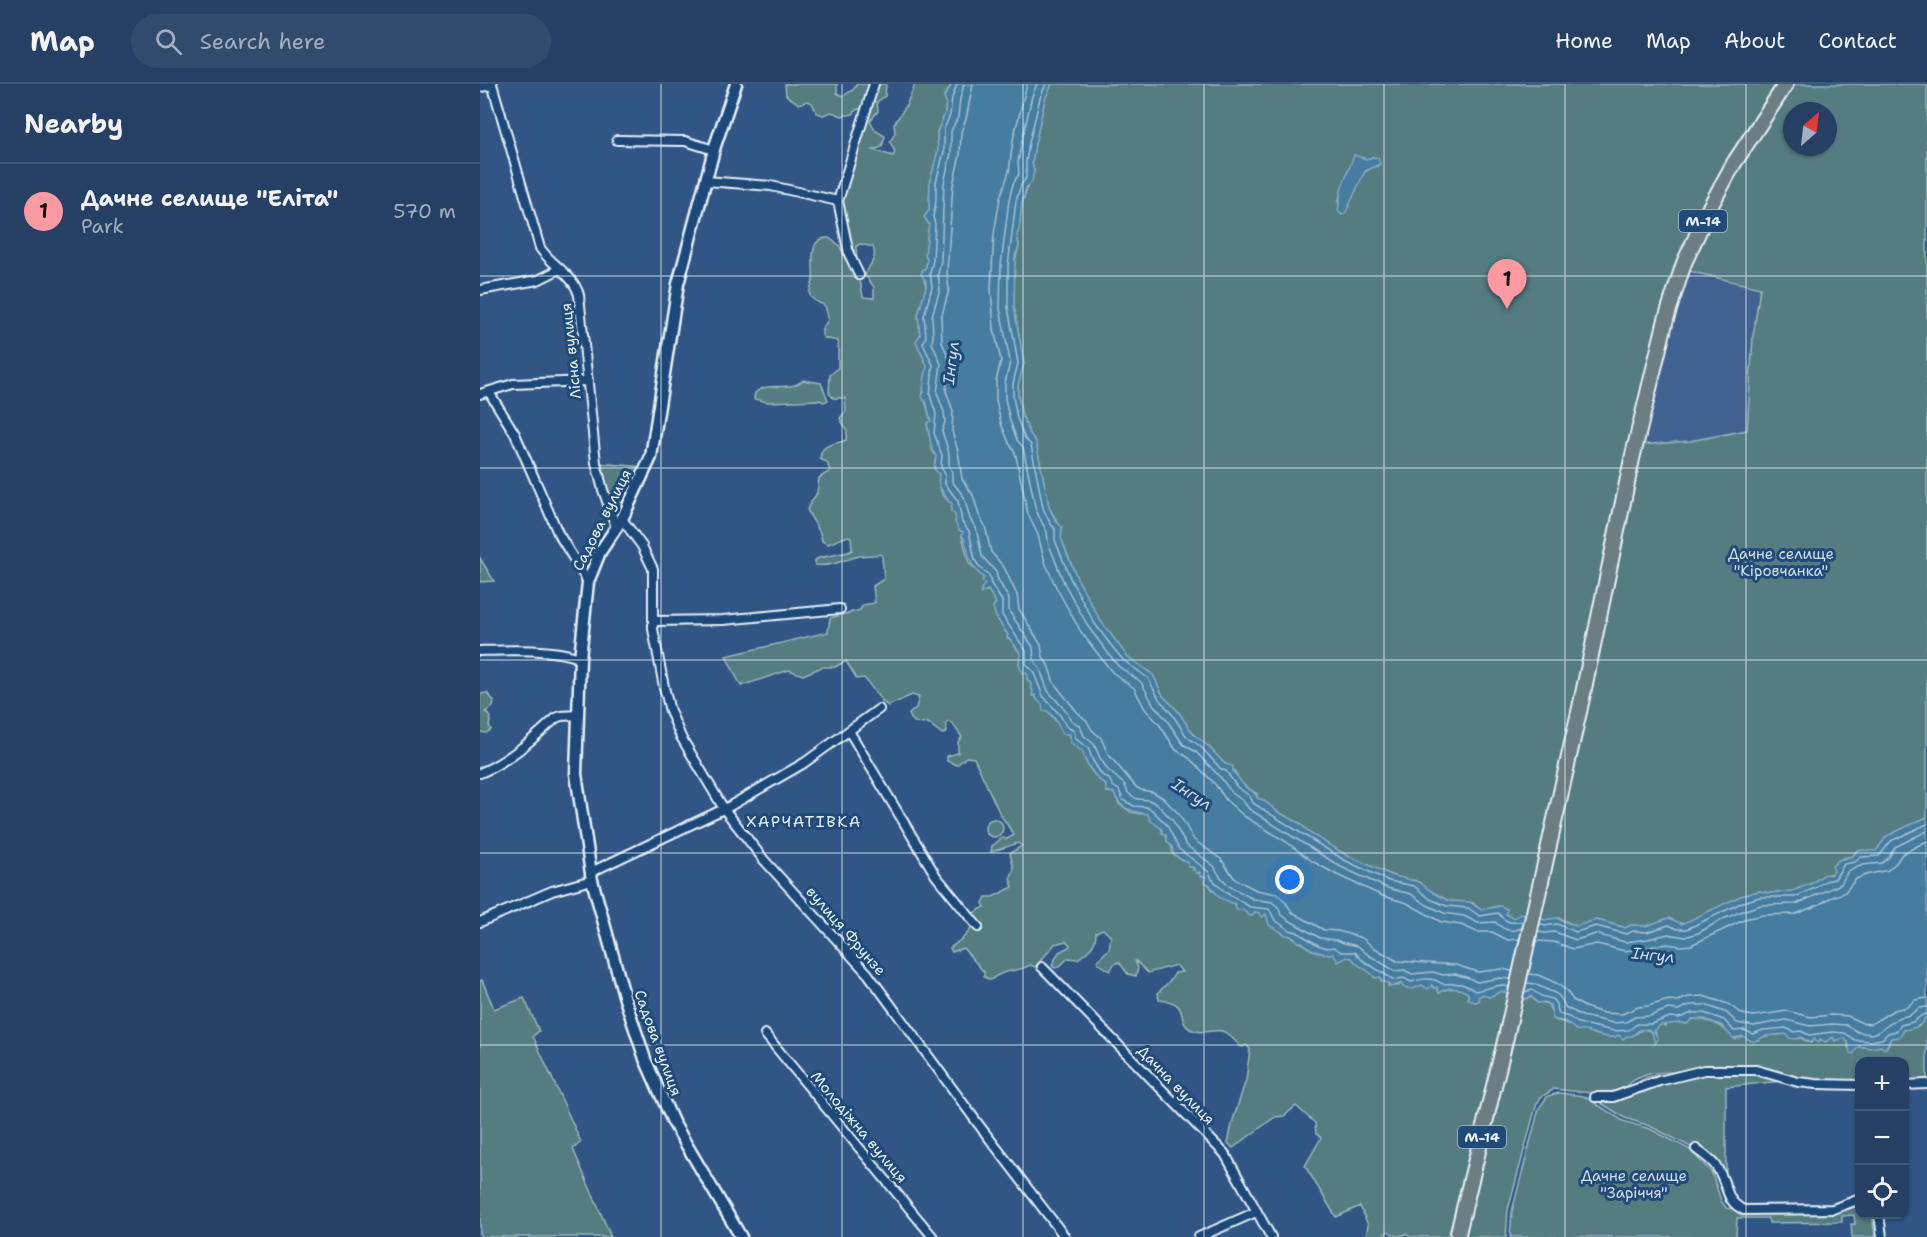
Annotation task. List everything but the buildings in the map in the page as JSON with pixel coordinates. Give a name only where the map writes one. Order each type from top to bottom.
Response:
[{"type":"highway","name":"М-14","points":[[1457,1237],[1506,1037],[1632,459],[1671,300],[1691,247],[1721,185],[1786,84]]},
{"type":"street","name":"Садова вулиця","points":[[736,84],[705,181],[673,307],[653,447],[619,523],[600,552],[588,582],[580,658],[576,774],[591,876],[625,999],[649,1069],[673,1122],[741,1237]]},
{"type":"street","points":[[859,275],[849,254],[838,201],[874,84]]},
{"type":"street","points":[[480,87],[492,85]]},
{"type":"street","name":"Лісна вулиця","points":[[492,85],[498,98],[537,239],[544,254],[574,282],[579,295],[596,463],[603,490],[619,523]]},
{"type":"street","points":[[617,140],[685,141],[714,150]]},
{"type":"street","points":[[705,181],[771,186],[838,201]]},
{"type":"street","points":[[480,290],[538,280],[560,269]]},
{"type":"street","points":[[480,393],[513,384],[588,381]]},
{"type":"street","points":[[489,392],[515,434],[558,533],[588,582]]},
{"type":"street","name":"вулиця Фрунзе","points":[[619,523],[642,546],[652,569],[653,621],[670,711],[681,737],[724,809],[764,860],[868,974],[1065,1237]]},
{"type":"street","points":[[653,621],[723,620],[840,609]]},
{"type":"street","points":[[480,651],[541,652],[580,658]]},
{"type":"street","points":[[480,922],[591,876],[724,809],[804,763],[879,709]]},
{"type":"street","points":[[480,774],[492,769],[524,746],[556,718],[578,715]]},
{"type":"street","points":[[849,731],[936,876],[978,927]]},
{"type":"street","name":"Дачна вулиця","points":[[1042,967],[1225,1154],[1271,1237]]},
{"type":"street","name":"Молодіжна вулиця","points":[[765,1034],[933,1237]]},
{"type":"street","points":[[1595,1097],[1613,1097],[1659,1081],[1704,1070],[1756,1070],[1798,1082],[1855,1085]]},
{"type":"street","points":[[1909,1085],[1927,1084]]},
{"type":"street","points":[[1696,1149],[1716,1166],[1725,1182],[1729,1198],[1734,1205],[1744,1210],[1833,1209],[1855,1201]]},
{"type":"street","points":[[1198,1237],[1256,1212]]},
{"type":"street","points":[[1880,1219],[1882,1237]]},
{"type":"shaded area","points":[[1685,270],[1760,287],[1753,337],[1747,430],[1690,441],[1639,445]]},
{"type":"green space","points":[[785,84],[837,84],[837,93],[843,96],[853,90],[857,84],[886,84],[885,96],[877,102],[878,111],[870,121],[876,131],[885,136],[882,147],[873,150],[893,156],[895,152],[890,142],[895,133],[894,124],[906,106],[915,84],[952,84],[944,96],[945,113],[937,132],[938,151],[930,181],[929,211],[924,217],[929,224],[926,267],[922,271],[926,287],[918,315],[920,335],[916,342],[927,366],[923,394],[931,421],[927,424],[932,449],[936,456],[934,468],[939,475],[941,492],[949,502],[952,502],[951,512],[954,513],[957,519],[955,522],[963,531],[962,536],[969,563],[984,578],[982,581],[985,584],[981,593],[987,589],[996,603],[993,607],[996,617],[1008,635],[1007,637],[1020,653],[1019,664],[1022,672],[1028,675],[1027,679],[1033,693],[1058,724],[1070,734],[1070,742],[1083,752],[1091,770],[1106,785],[1107,792],[1114,793],[1119,804],[1131,812],[1141,814],[1145,812],[1166,835],[1172,847],[1172,853],[1188,862],[1189,867],[1200,872],[1200,875],[1205,876],[1212,889],[1235,904],[1237,910],[1244,909],[1252,916],[1255,912],[1262,916],[1267,914],[1269,925],[1285,932],[1308,948],[1325,954],[1334,953],[1338,961],[1347,957],[1352,958],[1375,978],[1380,977],[1381,981],[1389,983],[1388,986],[1399,986],[1402,983],[1403,986],[1422,985],[1427,988],[1432,985],[1434,988],[1437,987],[1439,993],[1457,989],[1468,993],[1468,998],[1475,1002],[1479,1001],[1478,997],[1483,994],[1489,997],[1502,991],[1510,994],[1449,1237],[1410,1237],[1406,1234],[1397,1236],[1388,1231],[1382,1237],[1366,1237],[1368,1225],[1360,1206],[1336,1217],[1305,1166],[1321,1138],[1316,1133],[1315,1123],[1296,1106],[1284,1116],[1275,1117],[1233,1148],[1228,1143],[1246,1080],[1250,1049],[1246,1045],[1240,1046],[1222,1031],[1198,1032],[1190,1029],[1183,1021],[1176,1004],[1159,1000],[1158,993],[1175,973],[1182,972],[1176,965],[1148,973],[1135,960],[1138,968],[1136,976],[1128,974],[1119,962],[1114,964],[1110,971],[1098,963],[1098,960],[1109,949],[1111,937],[1103,929],[1096,932],[1093,945],[1078,959],[1068,958],[1059,967],[1054,968],[1052,965],[1059,952],[1069,947],[1066,941],[1055,944],[1035,967],[1030,965],[1006,972],[991,980],[984,977],[984,972],[963,948],[952,952],[950,948],[972,928],[964,918],[985,907],[983,903],[986,897],[993,897],[1013,887],[1010,879],[1014,869],[1010,853],[1022,846],[1018,843],[991,852],[992,846],[1002,838],[1007,839],[1014,835],[1000,814],[974,758],[966,757],[957,765],[947,761],[947,756],[958,753],[958,742],[962,737],[952,723],[946,724],[947,731],[942,734],[928,723],[919,724],[912,720],[909,714],[916,708],[919,697],[912,695],[888,706],[864,678],[857,679],[846,661],[835,667],[822,667],[803,675],[789,670],[741,686],[726,656],[828,632],[830,618],[860,610],[863,605],[875,603],[873,586],[884,579],[880,554],[857,556],[831,564],[815,565],[815,560],[819,558],[852,550],[851,537],[848,536],[828,544],[822,541],[820,532],[807,509],[817,493],[819,478],[830,471],[827,462],[820,459],[823,450],[829,445],[846,440],[847,431],[840,418],[846,411],[845,398],[833,398],[829,393],[830,375],[838,368],[838,341],[824,338],[822,335],[822,329],[828,320],[825,306],[812,299],[810,293],[813,281],[813,254],[817,242],[829,238],[839,245],[852,271],[860,280],[863,297],[874,298],[874,287],[865,275],[874,258],[873,247],[860,244],[856,246],[857,261],[855,263],[846,229],[847,218],[841,203],[867,98],[863,108],[856,110],[853,114],[842,116],[832,112],[823,115],[817,113],[812,103],[808,101],[799,104],[786,95]]},
{"type":"green space","points":[[1052,84],[1780,84],[1688,245],[1528,915],[1513,918],[1506,914],[1506,909],[1498,906],[1481,910],[1473,903],[1449,901],[1414,880],[1391,875],[1346,855],[1311,834],[1300,823],[1257,798],[1257,794],[1241,783],[1233,769],[1194,735],[1177,710],[1163,696],[1153,675],[1127,656],[1100,620],[1077,578],[1061,538],[1062,530],[1049,507],[1036,442],[1022,416],[1018,397],[1018,385],[1024,364],[1014,307],[1014,266],[1019,245],[1017,235],[1022,203],[1034,171],[1032,163],[1045,99]],"holes":[[[1373,157],[1378,166],[1364,173],[1353,198],[1338,202],[1351,164],[1363,158]]]},
{"type":"green space","name":"Дачне селище \"Кіровчанка\"","points":[[1790,84],[1927,84],[1927,817],[1887,836],[1876,851],[1858,850],[1853,856],[1835,863],[1833,873],[1793,891],[1769,893],[1759,891],[1741,896],[1685,923],[1678,923],[1669,918],[1646,926],[1631,925],[1626,928],[1598,920],[1576,926],[1559,918],[1545,920],[1539,918],[1639,445],[1690,441],[1747,430],[1753,337],[1760,288],[1685,270],[1714,206]]},
{"type":"green space","points":[[803,380],[821,383],[828,400],[824,402],[819,400],[768,402],[754,399],[755,393],[766,387],[792,386]]},
{"type":"green space","points":[[598,463],[643,467],[621,510],[612,507]]},
{"type":"green space","points":[[480,558],[494,581],[480,582]]},
{"type":"green space","points":[[487,693],[494,701],[493,707],[485,712],[491,717],[489,725],[491,730],[486,733],[480,732],[480,694]]},
{"type":"green space","points":[[994,819],[1000,822],[1003,828],[1000,834],[994,837],[988,834],[985,828],[988,822]]},
{"type":"green space","points":[[482,980],[494,1009],[524,998],[539,1031],[533,1036],[581,1142],[573,1149],[611,1237],[480,1237],[480,981]]},
{"type":"green space","points":[[1531,996],[1535,1001],[1548,1004],[1555,1020],[1604,1036],[1619,1035],[1623,1039],[1643,1029],[1656,1036],[1655,1029],[1662,1024],[1665,1026],[1671,1022],[1687,1024],[1692,1019],[1716,1024],[1735,1039],[1743,1036],[1758,1040],[1765,1036],[1786,1034],[1791,1038],[1801,1038],[1810,1043],[1814,1039],[1826,1040],[1833,1037],[1835,1041],[1844,1038],[1848,1042],[1848,1048],[1887,1047],[1891,1038],[1901,1035],[1904,1030],[1919,1026],[1927,1015],[1927,1081],[1909,1083],[1909,1057],[1855,1057],[1855,1084],[1816,1083],[1785,1076],[1701,1068],[1651,1073],[1636,1079],[1615,1093],[1601,1094],[1554,1089],[1541,1097],[1536,1106],[1508,1210],[1506,1237],[1461,1237],[1522,998],[1526,999]]},
{"type":"green space","points":[[1689,1072],[1762,1073],[1782,1081],[1726,1087],[1726,1203],[1715,1171],[1691,1147],[1650,1126],[1625,1118],[1590,1096],[1615,1096],[1651,1076]]},
{"type":"green space","name":"Дачне селище \"Заріччя\"","points":[[1559,1093],[1584,1096],[1623,1121],[1650,1129],[1689,1149],[1712,1173],[1721,1201],[1726,1208],[1754,1212],[1820,1211],[1855,1199],[1855,1219],[1873,1219],[1875,1237],[1852,1237],[1851,1224],[1855,1224],[1854,1215],[1842,1216],[1842,1222],[1769,1223],[1768,1218],[1737,1218],[1736,1237],[1510,1237],[1512,1211],[1539,1108],[1548,1096]]},
{"type":"water","name":"Інгул","points":[[952,84],[1052,84],[1045,99],[1035,144],[1032,182],[1026,188],[1022,203],[1017,235],[1019,246],[1015,256],[1014,307],[1024,364],[1018,385],[1022,416],[1036,442],[1049,507],[1055,520],[1062,527],[1061,538],[1077,578],[1100,620],[1127,656],[1153,675],[1163,696],[1177,710],[1194,735],[1225,764],[1233,766],[1233,772],[1245,786],[1255,793],[1257,798],[1346,855],[1391,875],[1419,882],[1449,901],[1470,902],[1481,910],[1501,906],[1507,909],[1506,914],[1513,918],[1521,914],[1545,920],[1556,918],[1576,926],[1596,920],[1626,928],[1631,925],[1646,926],[1669,918],[1682,924],[1741,896],[1759,891],[1769,893],[1793,891],[1812,883],[1825,874],[1831,875],[1834,871],[1832,866],[1839,860],[1853,856],[1858,850],[1876,851],[1887,836],[1927,817],[1927,1015],[1923,1022],[1904,1030],[1899,1037],[1891,1038],[1885,1049],[1881,1046],[1870,1048],[1859,1046],[1853,1054],[1850,1053],[1848,1042],[1844,1038],[1835,1041],[1833,1037],[1825,1042],[1821,1039],[1818,1043],[1814,1039],[1811,1043],[1801,1037],[1789,1038],[1786,1034],[1765,1036],[1753,1042],[1743,1036],[1733,1038],[1721,1025],[1704,1019],[1692,1019],[1687,1024],[1660,1025],[1654,1031],[1658,1039],[1655,1044],[1652,1032],[1648,1029],[1639,1030],[1623,1039],[1619,1035],[1609,1037],[1576,1030],[1566,1022],[1553,1019],[1550,1005],[1545,1002],[1537,1003],[1531,996],[1526,999],[1502,991],[1489,997],[1483,994],[1478,997],[1479,1001],[1475,1002],[1469,1000],[1468,993],[1461,989],[1450,988],[1439,993],[1437,987],[1434,988],[1432,985],[1428,989],[1422,985],[1413,989],[1403,987],[1402,983],[1390,987],[1389,983],[1381,981],[1380,977],[1375,978],[1352,958],[1347,957],[1338,962],[1333,953],[1325,954],[1316,951],[1269,925],[1266,914],[1262,917],[1260,913],[1255,912],[1252,916],[1243,909],[1236,909],[1235,904],[1220,898],[1209,884],[1204,883],[1205,876],[1200,876],[1200,872],[1197,873],[1193,867],[1189,867],[1188,862],[1173,853],[1166,835],[1150,820],[1148,814],[1127,809],[1114,793],[1106,791],[1106,785],[1091,770],[1083,752],[1070,742],[1070,734],[1063,734],[1055,719],[1048,711],[1043,711],[1042,704],[1035,695],[1032,695],[1028,675],[1025,672],[1022,673],[1019,664],[1021,654],[1007,638],[1008,635],[996,617],[993,607],[996,603],[988,590],[981,593],[985,584],[982,581],[984,578],[969,557],[962,536],[963,532],[959,530],[954,513],[951,512],[952,503],[941,490],[939,475],[934,468],[936,456],[932,450],[927,423],[931,421],[926,401],[923,400],[922,395],[927,366],[916,341],[920,335],[918,315],[926,287],[921,273],[926,267],[925,254],[929,224],[924,217],[929,211],[930,181],[938,151],[937,133],[945,113],[944,97]]},
{"type":"water","points":[[1354,155],[1366,159],[1378,158],[1380,164],[1365,171],[1346,212],[1342,215],[1338,211],[1341,190]]},
{"type":"place","name":"Дачне селище \"Еліта\"","points":[[1507,309]]},
{"type":"district","name":"ХАРЧАТІВКА","points":[[804,821]]}]
